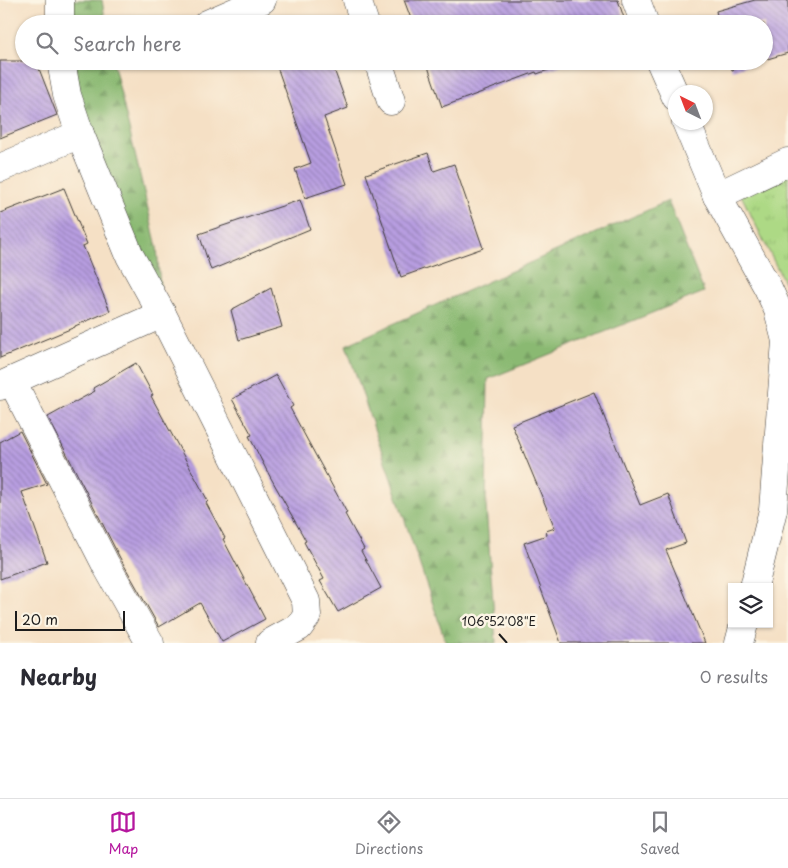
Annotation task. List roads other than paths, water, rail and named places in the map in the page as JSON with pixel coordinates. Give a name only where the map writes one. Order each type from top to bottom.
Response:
[{"type":"street","points":[[60,0],[60,15]]},
{"type":"street","points":[[228,15],[262,0]]},
{"type":"street","points":[[357,0],[362,15]]},
{"type":"street","points":[[636,0],[642,15]]},
{"type":"street","points":[[63,70],[67,95],[80,134],[130,256],[162,314],[306,601],[307,616],[300,627],[270,643]]},
{"type":"street","points":[[381,70],[391,101]]},
{"type":"street","points":[[664,70],[671,85]]},
{"type":"street","points":[[689,130],[717,196],[768,288],[778,310],[786,341],[773,510],[755,583]]},
{"type":"street","points":[[0,168],[80,134]]},
{"type":"street","points":[[717,196],[788,162]]},
{"type":"street","points":[[150,643],[6,383],[162,314]]},
{"type":"street","points":[[739,643],[743,628]]}]
